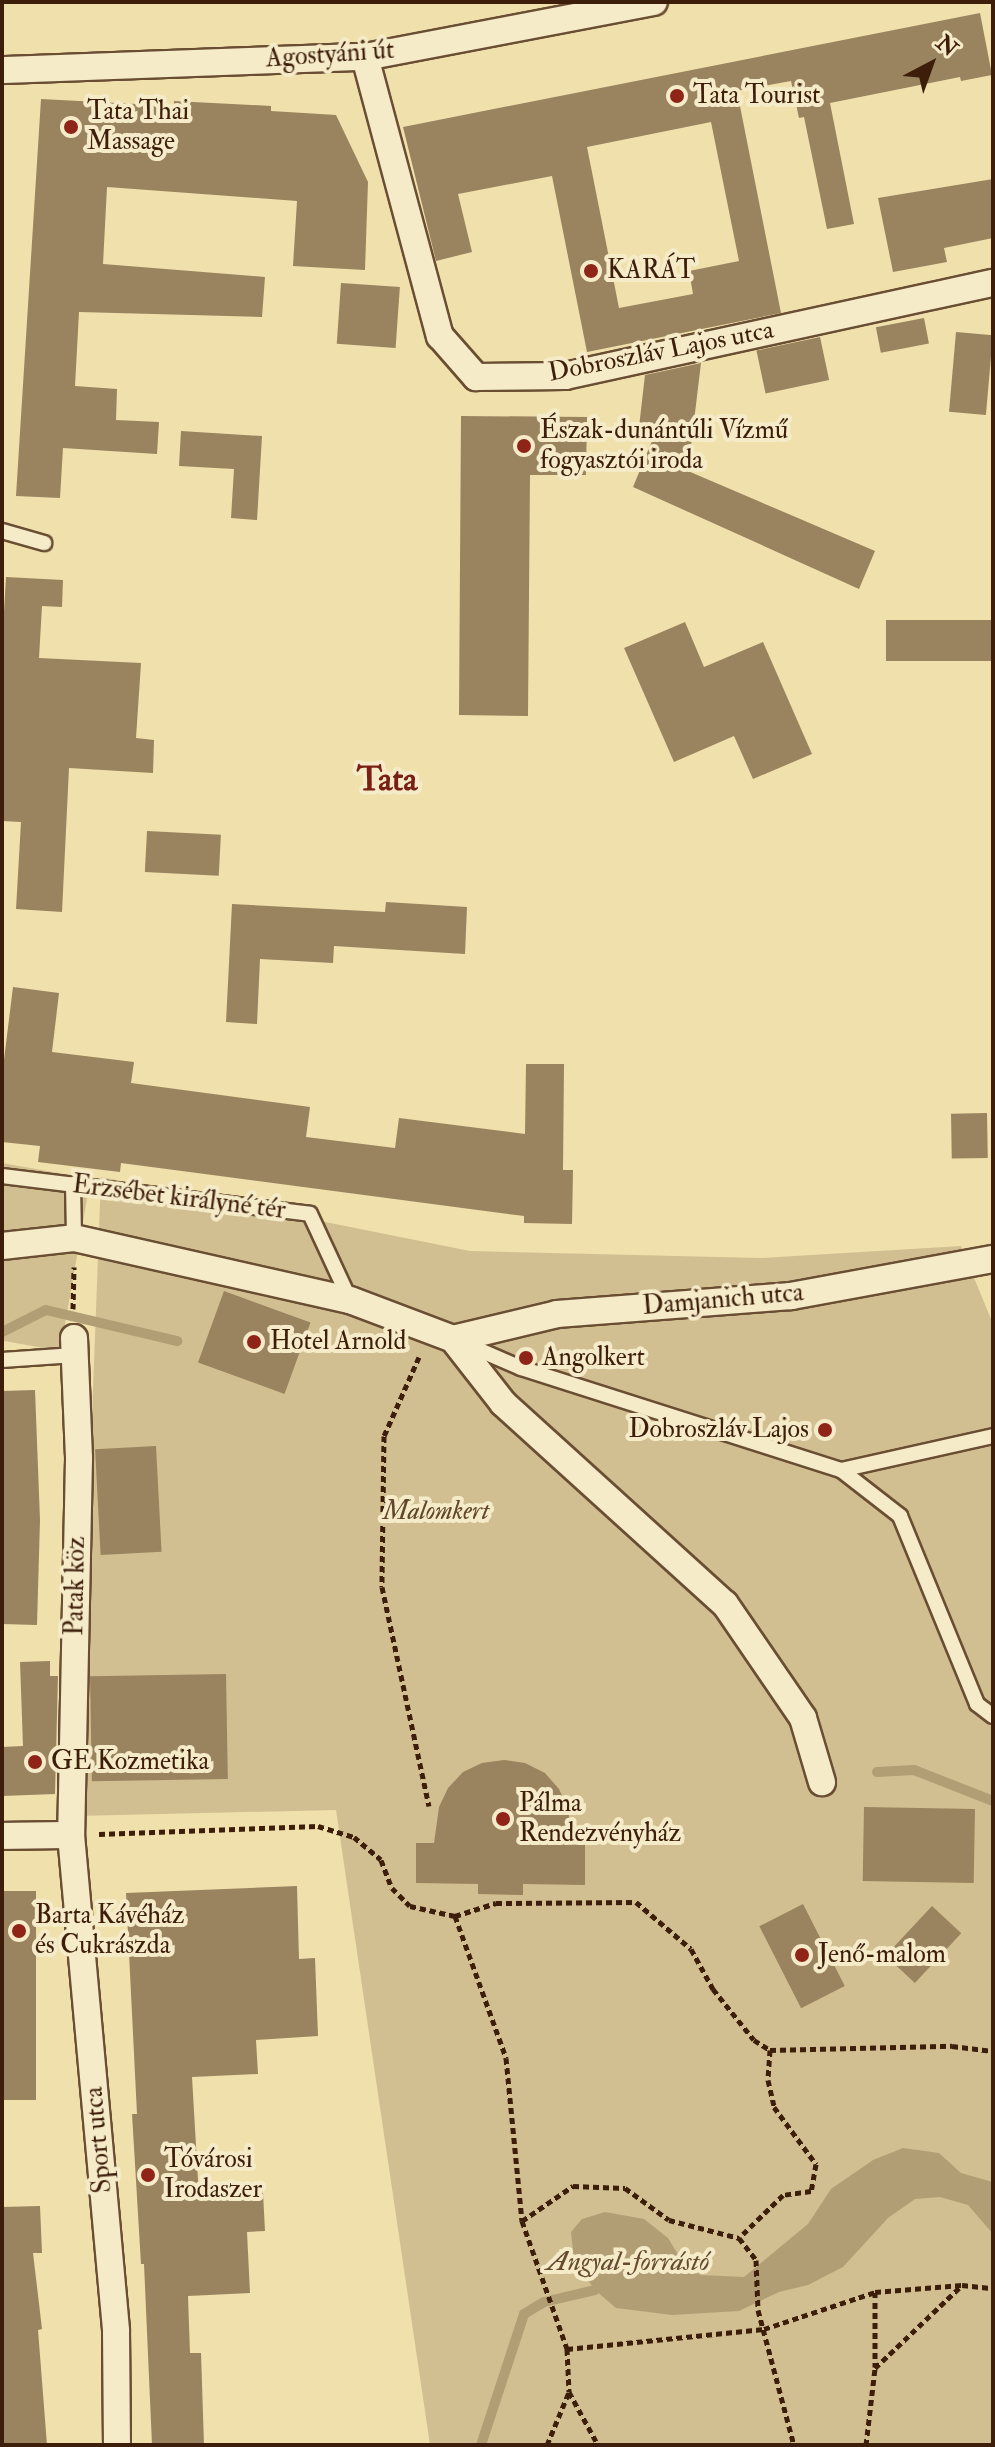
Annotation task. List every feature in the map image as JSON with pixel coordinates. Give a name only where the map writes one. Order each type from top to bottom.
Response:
[{"type":"street","name":"Agostyáni út","points":[[2,70],[365,57],[654,2]]},
{"type":"street","name":"Dobroszláv Lajos utca","points":[[365,57],[440,336],[476,377],[565,376],[993,283]]},
{"type":"street","name":"Erzsébet királyné tér","points":[[2,1246],[74,1238],[350,1300],[442,1335]]},
{"type":"street","name":"Damjanich utca","points":[[442,1335],[557,1314],[791,1296],[993,1259]]},
{"type":"street","points":[[442,1335],[503,1403],[725,1604],[803,1718],[822,1782]]},
{"type":"street","name":"Patak köz","points":[[71,1835],[79,1459],[74,1346]]},
{"type":"street","points":[[2,1836],[71,1835]]},
{"type":"street","name":"Sport utca","points":[[71,1835],[116,2331],[117,2445]]},
{"type":"lane","points":[[2,531],[44,543]]},
{"type":"lane","name":"Erzsébet királyné tér","points":[[2,1176],[310,1214],[350,1300]]},
{"type":"lane","points":[[73,1184],[74,1238]]},
{"type":"lane","points":[[442,1335],[521,1368],[841,1470],[900,1516],[977,1704],[993,1716]]},
{"type":"lane","points":[[2,1360],[74,1346]]},
{"type":"lane","points":[[841,1470],[993,1436]]},
{"type":"path","points":[[429,1806],[382,1587],[384,1436],[442,1335]]},
{"type":"path","points":[[71,1835],[318,1826],[354,1837],[372,1852],[381,1860],[392,1888],[410,1906],[455,1916],[496,1903],[636,1902],[691,1949],[713,1989],[754,2040],[770,2050],[952,2046],[993,2051]]},
{"type":"path","points":[[455,1916],[506,2058],[522,2221],[557,2313],[567,2349],[569,2392],[547,2445]]},
{"type":"path","points":[[739,2238],[783,2195],[811,2191],[816,2164],[774,2107],[768,2080],[770,2050]]},
{"type":"path","points":[[522,2221],[573,2186],[625,2188],[669,2220],[739,2238],[756,2260],[758,2310],[794,2445]]},
{"type":"path","points":[[567,2349],[764,2329],[875,2292],[962,2285],[993,2288]]},
{"type":"path","points":[[875,2368],[962,2285]]},
{"type":"path","points":[[866,2445],[875,2368],[875,2292]]},
{"type":"path","points":[[569,2392],[598,2445]]},
{"type":"green space","points":[[2,1163],[91,1179],[60,1351],[2,1341]]},
{"type":"green space","name":"Malomkert","points":[[101,1177],[470,1251],[761,1258],[961,1246],[993,1324],[993,2445],[430,2445],[336,1810],[77,1816]]},
{"type":"water","name":"Angyal-forrástó","points":[[903,2148],[939,2153],[961,2173],[993,2182],[993,2234],[968,2205],[940,2197],[915,2199],[888,2218],[843,2267],[808,2285],[779,2292],[739,2311],[672,2315],[616,2308],[595,2290],[574,2260],[571,2232],[582,2219],[605,2212],[644,2219],[668,2238],[685,2266],[701,2275],[744,2277],[808,2224],[831,2189],[873,2160]]},
{"type":"building","points":[[980,13],[992,75],[961,81],[960,77],[830,103],[854,224],[827,229],[804,117],[799,118],[791,81],[737,91],[781,313],[587,352],[552,176],[458,194],[472,252],[436,261],[403,127]],"holes":[[[711,122],[739,261],[689,271],[693,294],[619,308],[587,147]]]},
{"type":"building","points":[[41,99],[174,106],[174,101],[271,106],[271,111],[336,115],[368,182],[365,270],[293,266],[297,201],[107,187],[103,264],[265,277],[262,317],[79,312],[75,386],[117,389],[116,420],[159,422],[157,454],[63,448],[60,498],[16,496]]},
{"type":"building","points":[[993,179],[993,238],[944,248],[947,262],[893,272],[878,198]]},
{"type":"building","points":[[341,283],[400,287],[396,348],[337,344]]},
{"type":"building","points":[[924,318],[929,344],[881,353],[876,327]]},
{"type":"building","points":[[956,332],[993,335],[986,415],[949,412]]},
{"type":"building","points":[[820,337],[829,380],[766,394],[756,351]]},
{"type":"building","points":[[701,363],[688,471],[875,551],[859,589],[633,487],[657,429],[639,427],[645,375]]},
{"type":"building","points":[[461,416],[587,417],[586,475],[530,475],[528,716],[459,715]]},
{"type":"building","points":[[181,431],[262,436],[257,520],[231,518],[234,469],[179,466]]},
{"type":"building","points":[[6,577],[63,580],[62,607],[42,606],[39,658],[141,663],[136,738],[154,740],[153,773],[69,768],[62,912],[16,909],[21,822],[2,821],[2,647]]},
{"type":"building","points":[[886,620],[993,620],[993,661],[886,661]]},
{"type":"building","points":[[685,622],[704,667],[763,642],[812,754],[753,779],[734,736],[674,762],[624,648]]},
{"type":"building","points":[[147,831],[221,835],[219,876],[145,872]]},
{"type":"building","points":[[386,902],[467,907],[465,954],[334,946],[333,963],[260,959],[257,1024],[226,1022],[232,904],[385,912]]},
{"type":"building","points":[[13,987],[59,993],[52,1052],[134,1062],[131,1083],[310,1107],[306,1137],[395,1148],[399,1118],[525,1134],[526,1064],[564,1064],[563,1170],[573,1170],[572,1224],[524,1223],[524,1216],[121,1163],[120,1172],[38,1162],[40,1146],[2,1142],[2,1076]]},
{"type":"building","points":[[987,1113],[988,1158],[952,1159],[951,1114]]},
{"type":"building","name":"Hotel Arnold","points":[[224,1291],[310,1322],[284,1394],[198,1362]]},
{"type":"building","points":[[35,1390],[40,1520],[37,1625],[2,1624],[2,1391]]},
{"type":"building","points":[[156,1446],[162,1552],[101,1555],[95,1449]]},
{"type":"building","points":[[50,1661],[50,1676],[58,1676],[55,1794],[2,1796],[2,1747],[23,1746],[20,1662]]},
{"type":"building","points":[[226,1674],[228,1779],[92,1781],[90,1676]]},
{"type":"building","name":"Pálma Rendezvényház","points":[[504,1760],[525,1763],[545,1773],[559,1789],[568,1809],[573,1845],[585,1845],[585,1885],[523,1884],[523,1895],[478,1894],[478,1884],[416,1883],[416,1843],[434,1843],[439,1807],[448,1788],[463,1772],[482,1763]]},
{"type":"building","points":[[864,1807],[975,1809],[974,1883],[863,1881]]},
{"type":"building","points":[[297,1886],[299,1959],[315,1958],[318,2036],[256,2040],[258,2074],[192,2077],[199,2197],[263,2193],[265,2231],[247,2232],[250,2293],[188,2296],[190,2353],[201,2353],[204,2445],[152,2445],[144,2264],[141,2264],[132,2114],[137,2114],[126,1893]]},
{"type":"building","points":[[2,1891],[36,1891],[36,2100],[2,2100]]},
{"type":"building","name":"Jenő-malom","points":[[803,1904],[845,1986],[801,2008],[759,1926]]},
{"type":"building","points":[[932,1906],[961,1933],[915,1983],[886,1956]]},
{"type":"building","points":[[40,2206],[42,2253],[33,2253],[42,2329],[38,2330],[47,2445],[2,2445],[2,2207]]},
{"type":"waterway","points":[[2,1332],[46,1310],[177,1341]]},
{"type":"waterway","points":[[877,1772],[914,1770],[993,1801]]},
{"type":"waterway","points":[[481,2445],[524,2314],[544,2302],[595,2290]]},
{"type":"place","name":"Tata Tourist","points":[[677,96]]},
{"type":"place","name":"Tata Thai Massage","points":[[71,127]]},
{"type":"place","name":"KARÁT","points":[[591,271]]},
{"type":"place","name":"Észak-dunántúli Vízmű fogyasztói iroda","points":[[524,446]]},
{"type":"place","name":"Hotel Arnold","points":[[254,1342]]},
{"type":"place","name":"Angolkert","points":[[526,1358]]},
{"type":"place","name":"Dobroszláv Lajos","points":[[825,1430]]},
{"type":"place","name":"GE Kozmetika","points":[[35,1762]]},
{"type":"place","name":"Pálma Rendezvényház","points":[[503,1819]]},
{"type":"place","name":"Barta Kávéház és Cukrászda","points":[[19,1931]]},
{"type":"place","name":"Jenő-malom","points":[[802,1955]]},
{"type":"place","name":"Tóvárosi Irodaszer","points":[[148,2175]]},
{"type":"district","name":"Tata","points":[[387,780]]}]
